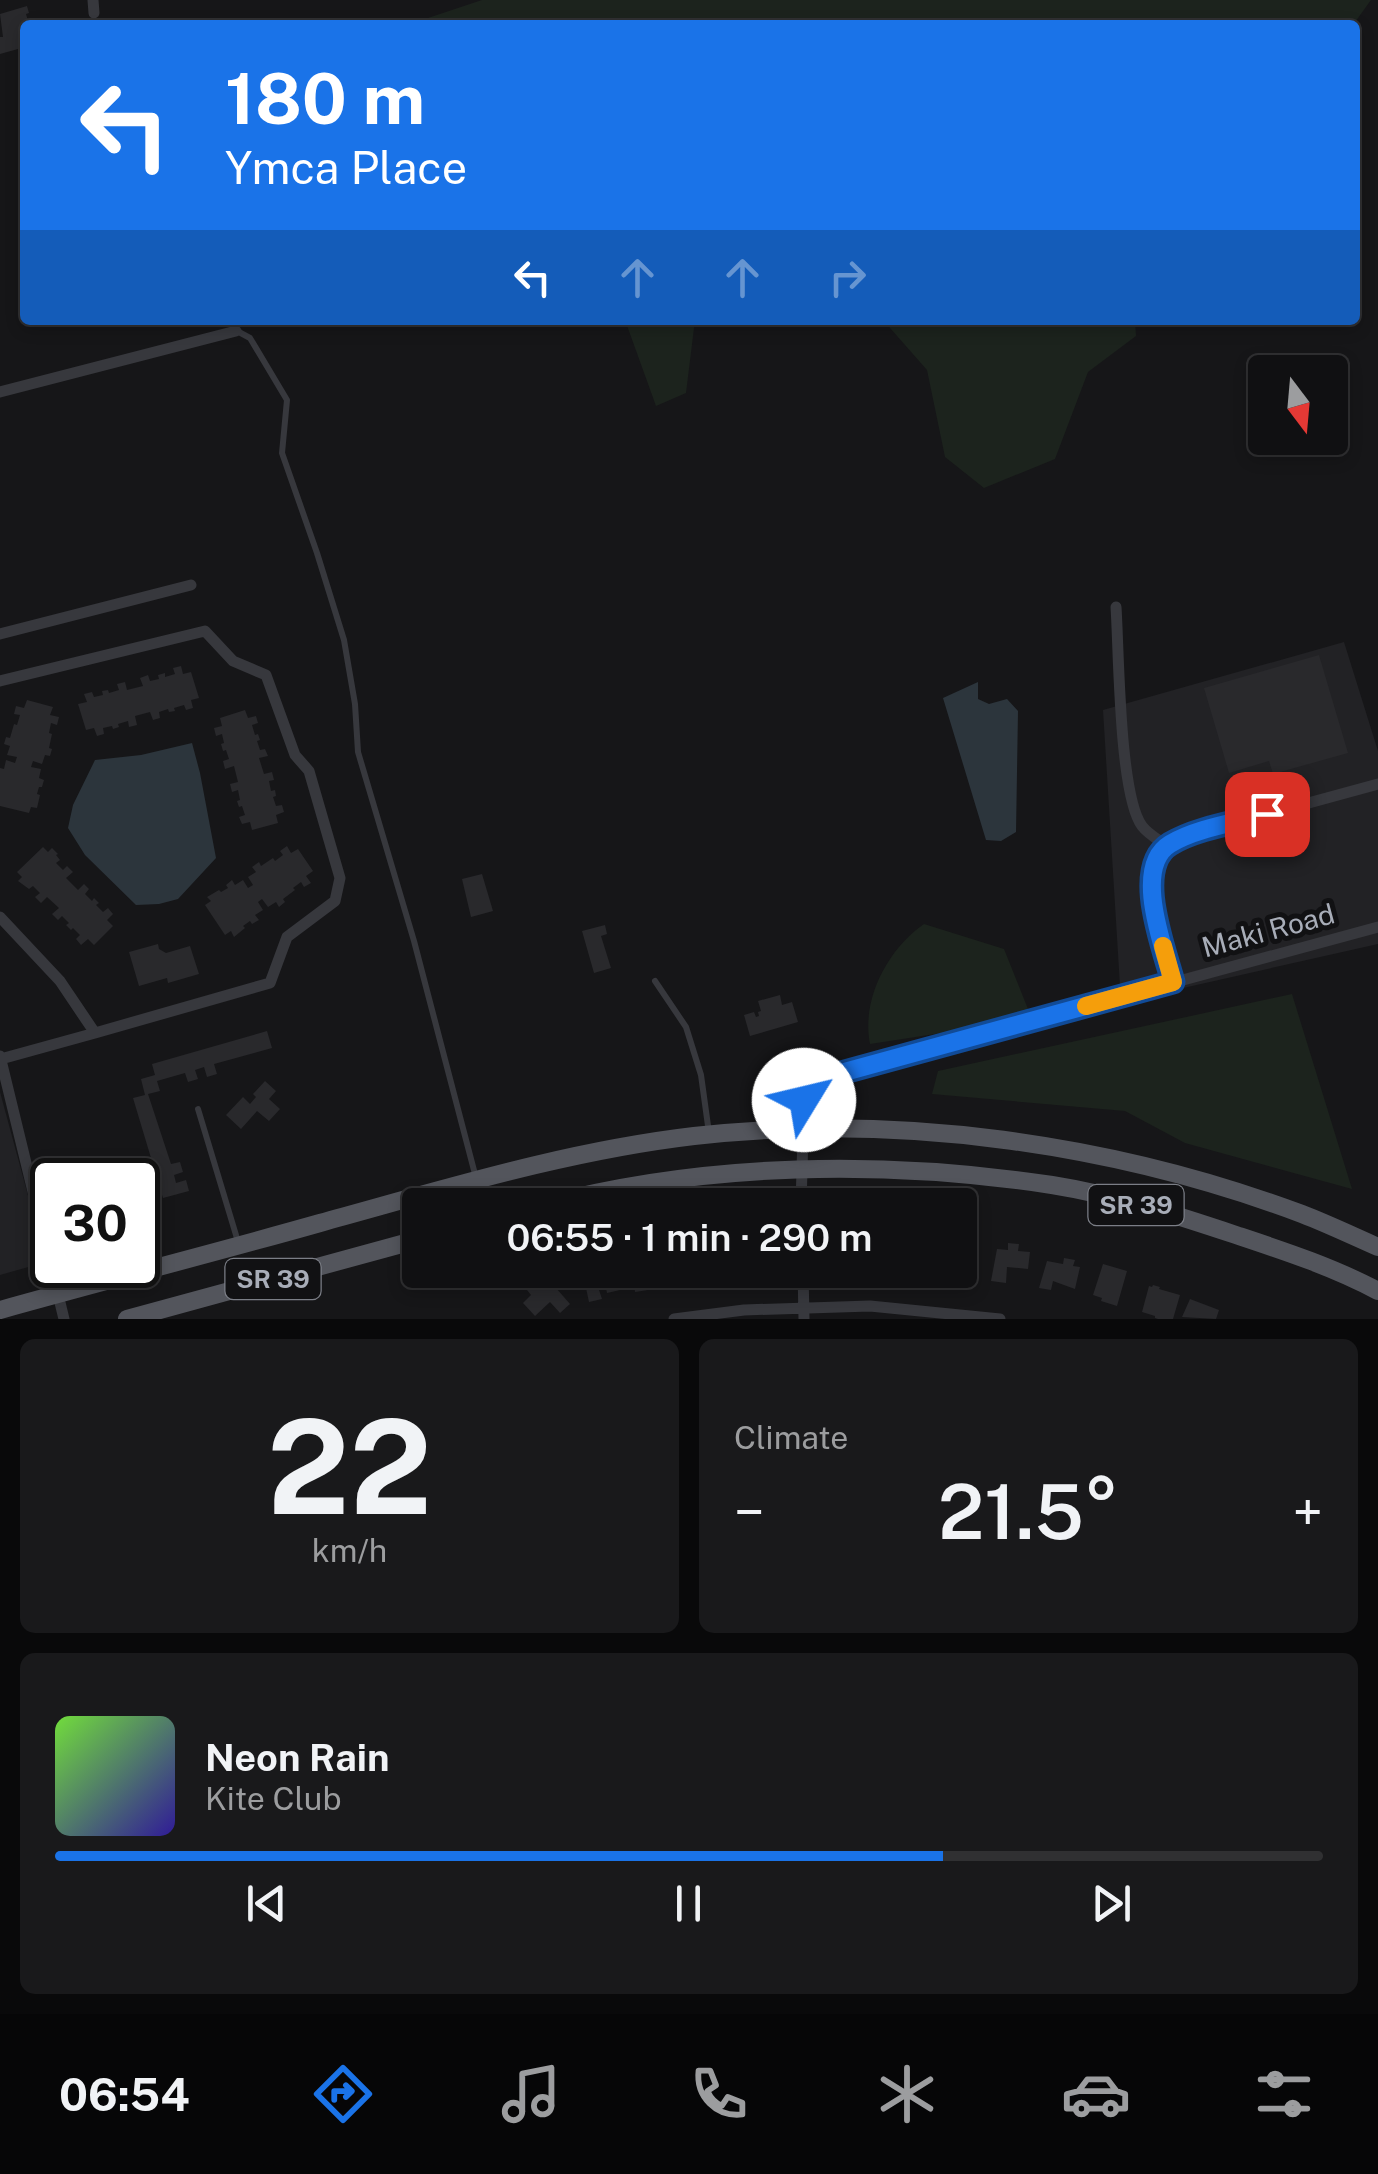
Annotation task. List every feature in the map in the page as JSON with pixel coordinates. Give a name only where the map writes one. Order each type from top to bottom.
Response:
[{"type":"main road","name":"SR 39","points":[[0,1310],[592,1152],[710,1134],[802,1128],[963,1134],[1078,1151],[1199,1181],[1302,1214],[1378,1247]]},
{"type":"main road","name":"SR 39","points":[[625,1188],[703,1176],[800,1170],[972,1175],[1056,1186],[1167,1212],[1288,1252],[1378,1291]]},
{"type":"main road","name":"SR 39","points":[[127,1319],[402,1244]]},
{"type":"street","points":[[0,392],[236,331]]},
{"type":"street","points":[[0,634],[191,585]]},
{"type":"street","points":[[1116,607],[1125,761],[1134,811],[1141,825],[1166,845]]},
{"type":"street","points":[[0,682],[204,631],[234,661],[266,676],[295,756],[309,771],[340,878],[335,901],[288,937],[270,983],[0,1059],[64,1319]]},
{"type":"street","points":[[1173,982],[1152,905],[1151,872],[1166,845],[1195,834],[1377,788]]},
{"type":"street","points":[[0,917],[60,981],[94,1032]]},
{"type":"street","name":"Maki Road","points":[[801,1188],[804,1100],[814,1084],[830,1076],[1378,926]]},
{"type":"street","points":[[803,1288],[804,1313]]},
{"type":"street","points":[[674,1319],[744,1310],[804,1313],[870,1306],[1000,1319]]},
{"type":"lane","points":[[236,331],[250,338],[286,400],[282,452],[344,640],[358,752],[414,942],[476,1180]]},
{"type":"lane","points":[[656,982],[686,1027],[701,1075],[710,1134]]},
{"type":"lane","points":[[198,1109],[239,1246]]},
{"type":"shaded area","points":[[482,0],[1371,0],[1357,20],[422,20]]},
{"type":"shaded area","points":[[627,325],[694,325],[686,393],[656,406]]},
{"type":"shaded area","points":[[887,325],[1135,325],[1136,336],[1088,372],[1055,459],[984,488],[945,457],[927,370]]},
{"type":"shaded area","points":[[1344,642],[1378,751],[1378,944],[1121,1002],[1103,710]]},
{"type":"shaded area","points":[[978,682],[978,699],[989,704],[1007,699],[1018,711],[1016,832],[1001,841],[986,840],[943,698]]},
{"type":"shaded area","points":[[192,743],[216,858],[178,899],[136,905],[85,855],[68,828],[73,805],[95,760],[141,755]]},
{"type":"shaded area","points":[[924,924],[1004,949],[1032,1019],[870,1044],[870,1010],[880,976],[899,947]]},
{"type":"shaded area","points":[[1292,994],[1352,1189],[1185,1143],[1125,1111],[932,1094],[938,1071]]},
{"type":"shaded area","points":[[0,1092],[30,1203],[30,1267],[0,1275]]},
{"type":"building","points":[[27,6],[29,13],[28,20],[20,20],[20,48],[0,54],[3,37],[0,14]]},
{"type":"building","points":[[1319,655],[1348,753],[1273,774],[1269,761],[1229,773],[1204,688]]},
{"type":"building","points":[[181,666],[183,674],[191,672],[199,698],[191,700],[193,708],[186,710],[184,705],[174,708],[175,711],[168,709],[153,720],[150,712],[135,716],[137,725],[129,727],[128,721],[113,729],[103,728],[104,734],[97,736],[94,728],[86,730],[78,704],[87,702],[84,694],[103,695],[102,691],[119,690],[117,684],[125,682],[127,690],[143,686],[140,678],[148,675],[150,681],[159,679],[158,675],[175,674],[173,668]]},
{"type":"building","points":[[27,700],[53,707],[50,715],[59,717],[57,725],[51,723],[50,756],[45,755],[42,764],[33,761],[31,767],[41,769],[39,778],[44,780],[37,794],[37,808],[31,807],[29,813],[0,806],[0,768],[4,769],[6,760],[15,763],[17,757],[7,755],[10,746],[4,744],[14,724],[17,725],[20,715],[14,714],[16,706],[24,708]]},
{"type":"building","points":[[245,710],[248,718],[256,716],[258,723],[252,725],[255,735],[260,740],[260,750],[265,749],[268,756],[259,758],[264,774],[272,772],[271,791],[275,790],[276,806],[282,805],[284,812],[276,815],[278,823],[252,830],[250,822],[242,824],[239,817],[245,815],[237,801],[238,790],[232,792],[230,784],[238,782],[234,766],[225,769],[223,761],[229,759],[221,744],[222,734],[216,736],[214,728],[222,726],[220,718]]},
{"type":"building","points":[[287,846],[291,853],[298,849],[313,871],[306,876],[311,883],[304,887],[301,882],[293,888],[279,907],[276,902],[268,907],[262,899],[258,902],[263,910],[255,915],[259,920],[252,924],[250,921],[234,937],[231,931],[225,935],[205,905],[211,901],[207,897],[228,888],[226,885],[232,880],[235,885],[243,880],[248,888],[253,885],[248,877],[256,872],[252,867],[273,858],[275,861]]},
{"type":"building","points":[[43,847],[48,852],[52,848],[60,860],[56,863],[73,872],[66,878],[78,890],[84,884],[89,889],[85,894],[99,903],[96,905],[103,912],[108,908],[113,914],[107,920],[113,926],[94,945],[88,939],[81,945],[76,939],[80,935],[66,925],[69,923],[52,914],[59,908],[47,897],[41,903],[35,897],[40,893],[33,886],[29,889],[18,881],[22,877],[17,872]]},
{"type":"building","points":[[482,874],[493,911],[471,917],[462,879]]},
{"type":"building","points":[[605,925],[607,934],[601,936],[611,968],[594,973],[582,931]]},
{"type":"building","points":[[158,944],[166,953],[190,946],[199,974],[139,986],[129,952]]},
{"type":"building","points":[[780,995],[782,1005],[792,1002],[798,1022],[750,1036],[744,1015],[754,1012],[759,1016],[758,1001]]},
{"type":"building","points":[[267,1031],[272,1048],[214,1064],[217,1074],[207,1077],[204,1067],[195,1070],[198,1079],[188,1082],[185,1073],[157,1081],[160,1091],[148,1094],[171,1164],[180,1162],[183,1172],[174,1175],[176,1183],[186,1180],[189,1191],[163,1198],[160,1158],[151,1158],[133,1098],[145,1095],[141,1079],[155,1075],[152,1064]]},
{"type":"building","points":[[265,1081],[276,1091],[269,1099],[280,1109],[269,1121],[257,1111],[241,1129],[226,1115],[243,1097],[250,1104]]},
{"type":"building","points":[[1008,1243],[1019,1244],[1018,1251],[1030,1252],[1028,1269],[1007,1267],[1006,1283],[991,1281],[997,1249],[1008,1250]]},
{"type":"building","points":[[1064,1258],[1075,1260],[1073,1266],[1080,1267],[1075,1289],[1053,1281],[1051,1290],[1039,1288],[1047,1261],[1063,1264]]},
{"type":"building","points":[[1103,1264],[1127,1271],[1117,1306],[1093,1295]]},
{"type":"building","points":[[1149,1286],[1180,1295],[1173,1319],[1158,1319],[1142,1312]]},
{"type":"building","points":[[556,1288],[570,1304],[560,1313],[550,1302],[535,1316],[523,1303],[531,1295],[527,1290]]},
{"type":"building","points":[[586,1288],[606,1288],[599,1290],[602,1299],[589,1302]]},
{"type":"building","points":[[1190,1299],[1219,1310],[1216,1319],[1182,1317]]},
{"type":"slow traffic","points":[[1086,1006],[1173,982],[1163,946]]},
{"type":"route","points":[[804,1100],[814,1084],[830,1076],[1173,982],[1152,905],[1151,872],[1166,845],[1267,814]]}]
